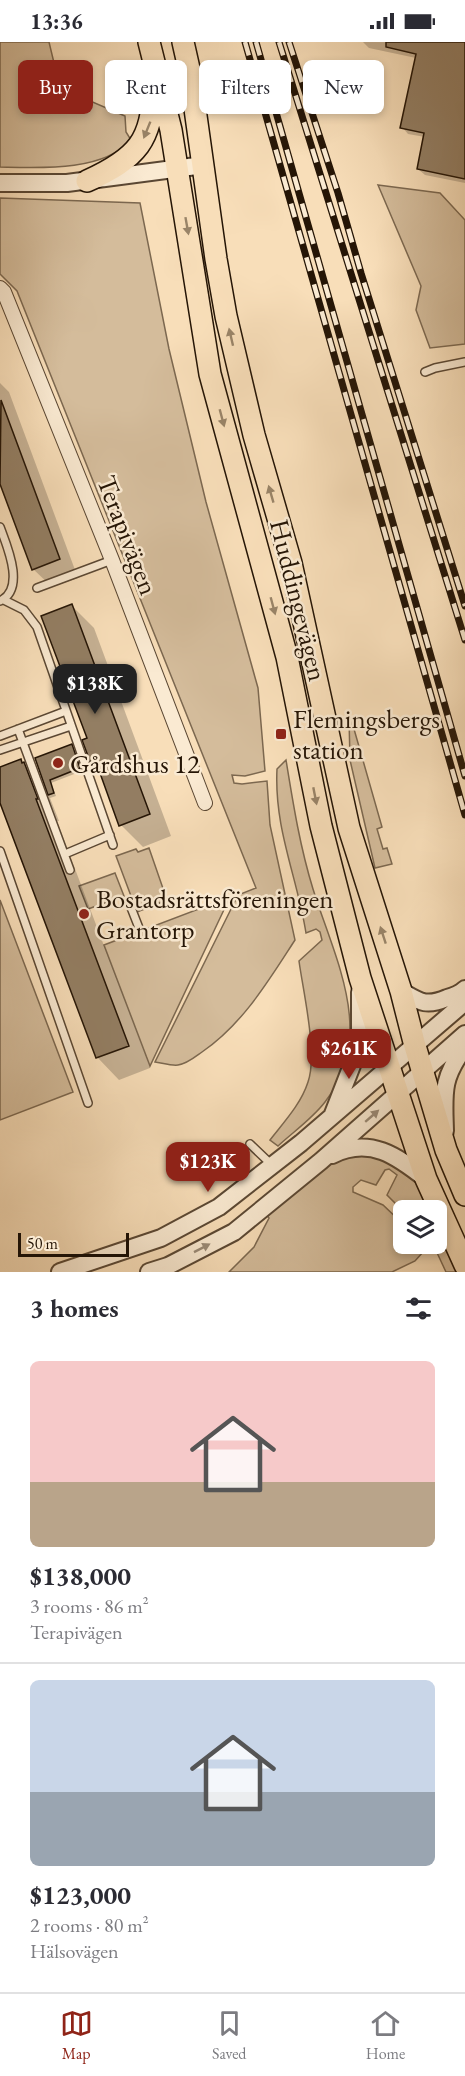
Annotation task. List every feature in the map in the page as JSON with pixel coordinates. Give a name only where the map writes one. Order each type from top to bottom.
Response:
[{"type":"main road","name":"Huddingevägen","points":[[183,42],[190,73],[222,293],[254,435],[291,563],[349,828],[401,991],[446,1150],[465,1195]]},
{"type":"main road","name":"Huddingevägen","points":[[150,47],[171,130],[210,374],[287,657],[321,826],[360,978],[426,1179],[465,1265]]},
{"type":"main road","points":[[87,181],[120,165],[145,136],[153,109],[150,47]]},
{"type":"street","points":[[0,183],[67,183],[204,165]]},
{"type":"street","name":"Terapivägen","points":[[0,288],[4,292],[21,333],[112,560],[205,803]]},
{"type":"street","points":[[331,1118],[356,1055],[360,1031],[360,978]]},
{"type":"street","points":[[401,991],[428,1004],[436,1003],[465,989]]},
{"type":"street","points":[[60,1272],[161,1238],[219,1207],[331,1118],[465,1002]]},
{"type":"street","points":[[446,1150],[444,1091],[456,1052],[465,1034]]},
{"type":"street","points":[[149,1272],[168,1266],[234,1232],[321,1161],[422,1071],[456,1052]]},
{"type":"street","points":[[321,1161],[341,1150],[368,1147],[394,1155],[426,1179]]},
{"type":"lane","points":[[425,372],[465,362]]},
{"type":"lane","points":[[0,528],[13,569],[10,592],[2,600],[24,610],[37,627],[113,845]]},
{"type":"lane","points":[[37,588],[112,560]]},
{"type":"lane","points":[[0,736],[66,711]]},
{"type":"lane","points":[[0,749],[71,726]]},
{"type":"lane","points":[[18,729],[70,870]]},
{"type":"lane","points":[[65,855],[110,835]]},
{"type":"lane","points":[[0,851],[88,1103]]},
{"type":"lane","points":[[130,904],[139,928]]},
{"type":"lane","points":[[250,1144],[272,1165]]},
{"type":"shaded area","points":[[0,42],[49,42],[53,60],[18,60],[18,114],[93,114],[93,102],[105,107],[105,114],[125,116],[126,132],[131,140],[104,158],[70,166],[0,167]]},
{"type":"shaded area","points":[[378,185],[440,193],[465,220],[465,344],[430,348],[416,310],[421,286]]},
{"type":"shaded area","points":[[0,198],[140,203],[169,349],[206,502],[258,688],[265,771],[245,776],[232,775],[234,783],[267,781],[270,825],[295,940],[243,1015],[217,1041],[188,1062],[181,1064],[155,1062],[238,895],[256,888],[17,291],[0,274]]},
{"type":"shaded area","points":[[349,718],[382,827],[377,829],[383,849],[387,848],[392,864],[375,868],[350,760]]},
{"type":"shaded area","points":[[286,760],[304,857],[340,970],[347,997],[350,1023],[348,1050],[340,1076],[325,1102],[278,1146],[270,1140],[301,1098],[311,1070],[311,1039],[299,961],[322,940],[320,932],[316,929],[306,933],[282,832],[277,769]]},
{"type":"shaded area","points":[[149,848],[167,900],[137,912],[116,856],[136,849],[138,852]]},
{"type":"shaded area","points":[[115,873],[124,896],[88,909],[79,886]]},
{"type":"shaded area","points":[[230,897],[150,1066],[104,945]]},
{"type":"shaded area","points":[[0,900],[73,1092],[0,1120]]},
{"type":"shaded area","points":[[371,1151],[416,1178],[426,1200],[393,1201],[387,1195],[397,1175],[389,1169],[385,1170],[376,1185],[361,1180],[353,1187],[353,1192],[383,1205],[393,1214],[393,1254],[421,1254],[415,1261],[392,1272],[229,1272],[254,1247],[269,1218],[266,1214],[330,1162]]},
{"type":"shaded area","points":[[447,1245],[460,1272],[446,1272],[438,1254],[447,1254]]},
{"type":"building","points":[[386,42],[465,42],[465,179],[417,169],[424,133],[400,128],[416,54],[386,47]]},
{"type":"building","points":[[1,400],[60,559],[32,570],[0,484]]},
{"type":"building","points":[[72,604],[150,814],[119,826],[96,762],[91,764],[82,740],[87,738],[41,616]]},
{"type":"building","name":"Gårdshus 12","points":[[72,744],[80,768],[50,780],[54,793],[48,795],[35,758]]},
{"type":"building","points":[[21,759],[38,799],[36,799],[129,1046],[96,1058],[0,803],[0,767]]},
{"type":"railway","points":[[245,42],[465,815]]},
{"type":"railway","points":[[256,42],[465,776]]},
{"type":"railway","points":[[279,42],[465,640]]},
{"type":"railway","points":[[289,42],[465,606]]},
{"type":"place","name":"Flemingsbergs station","points":[[281,734]]},
{"type":"place","name":"Gårdshus 12","points":[[58,763]]},
{"type":"place","name":"Bostadsrättsföreningen Grantorp","points":[[84,914]]}]
